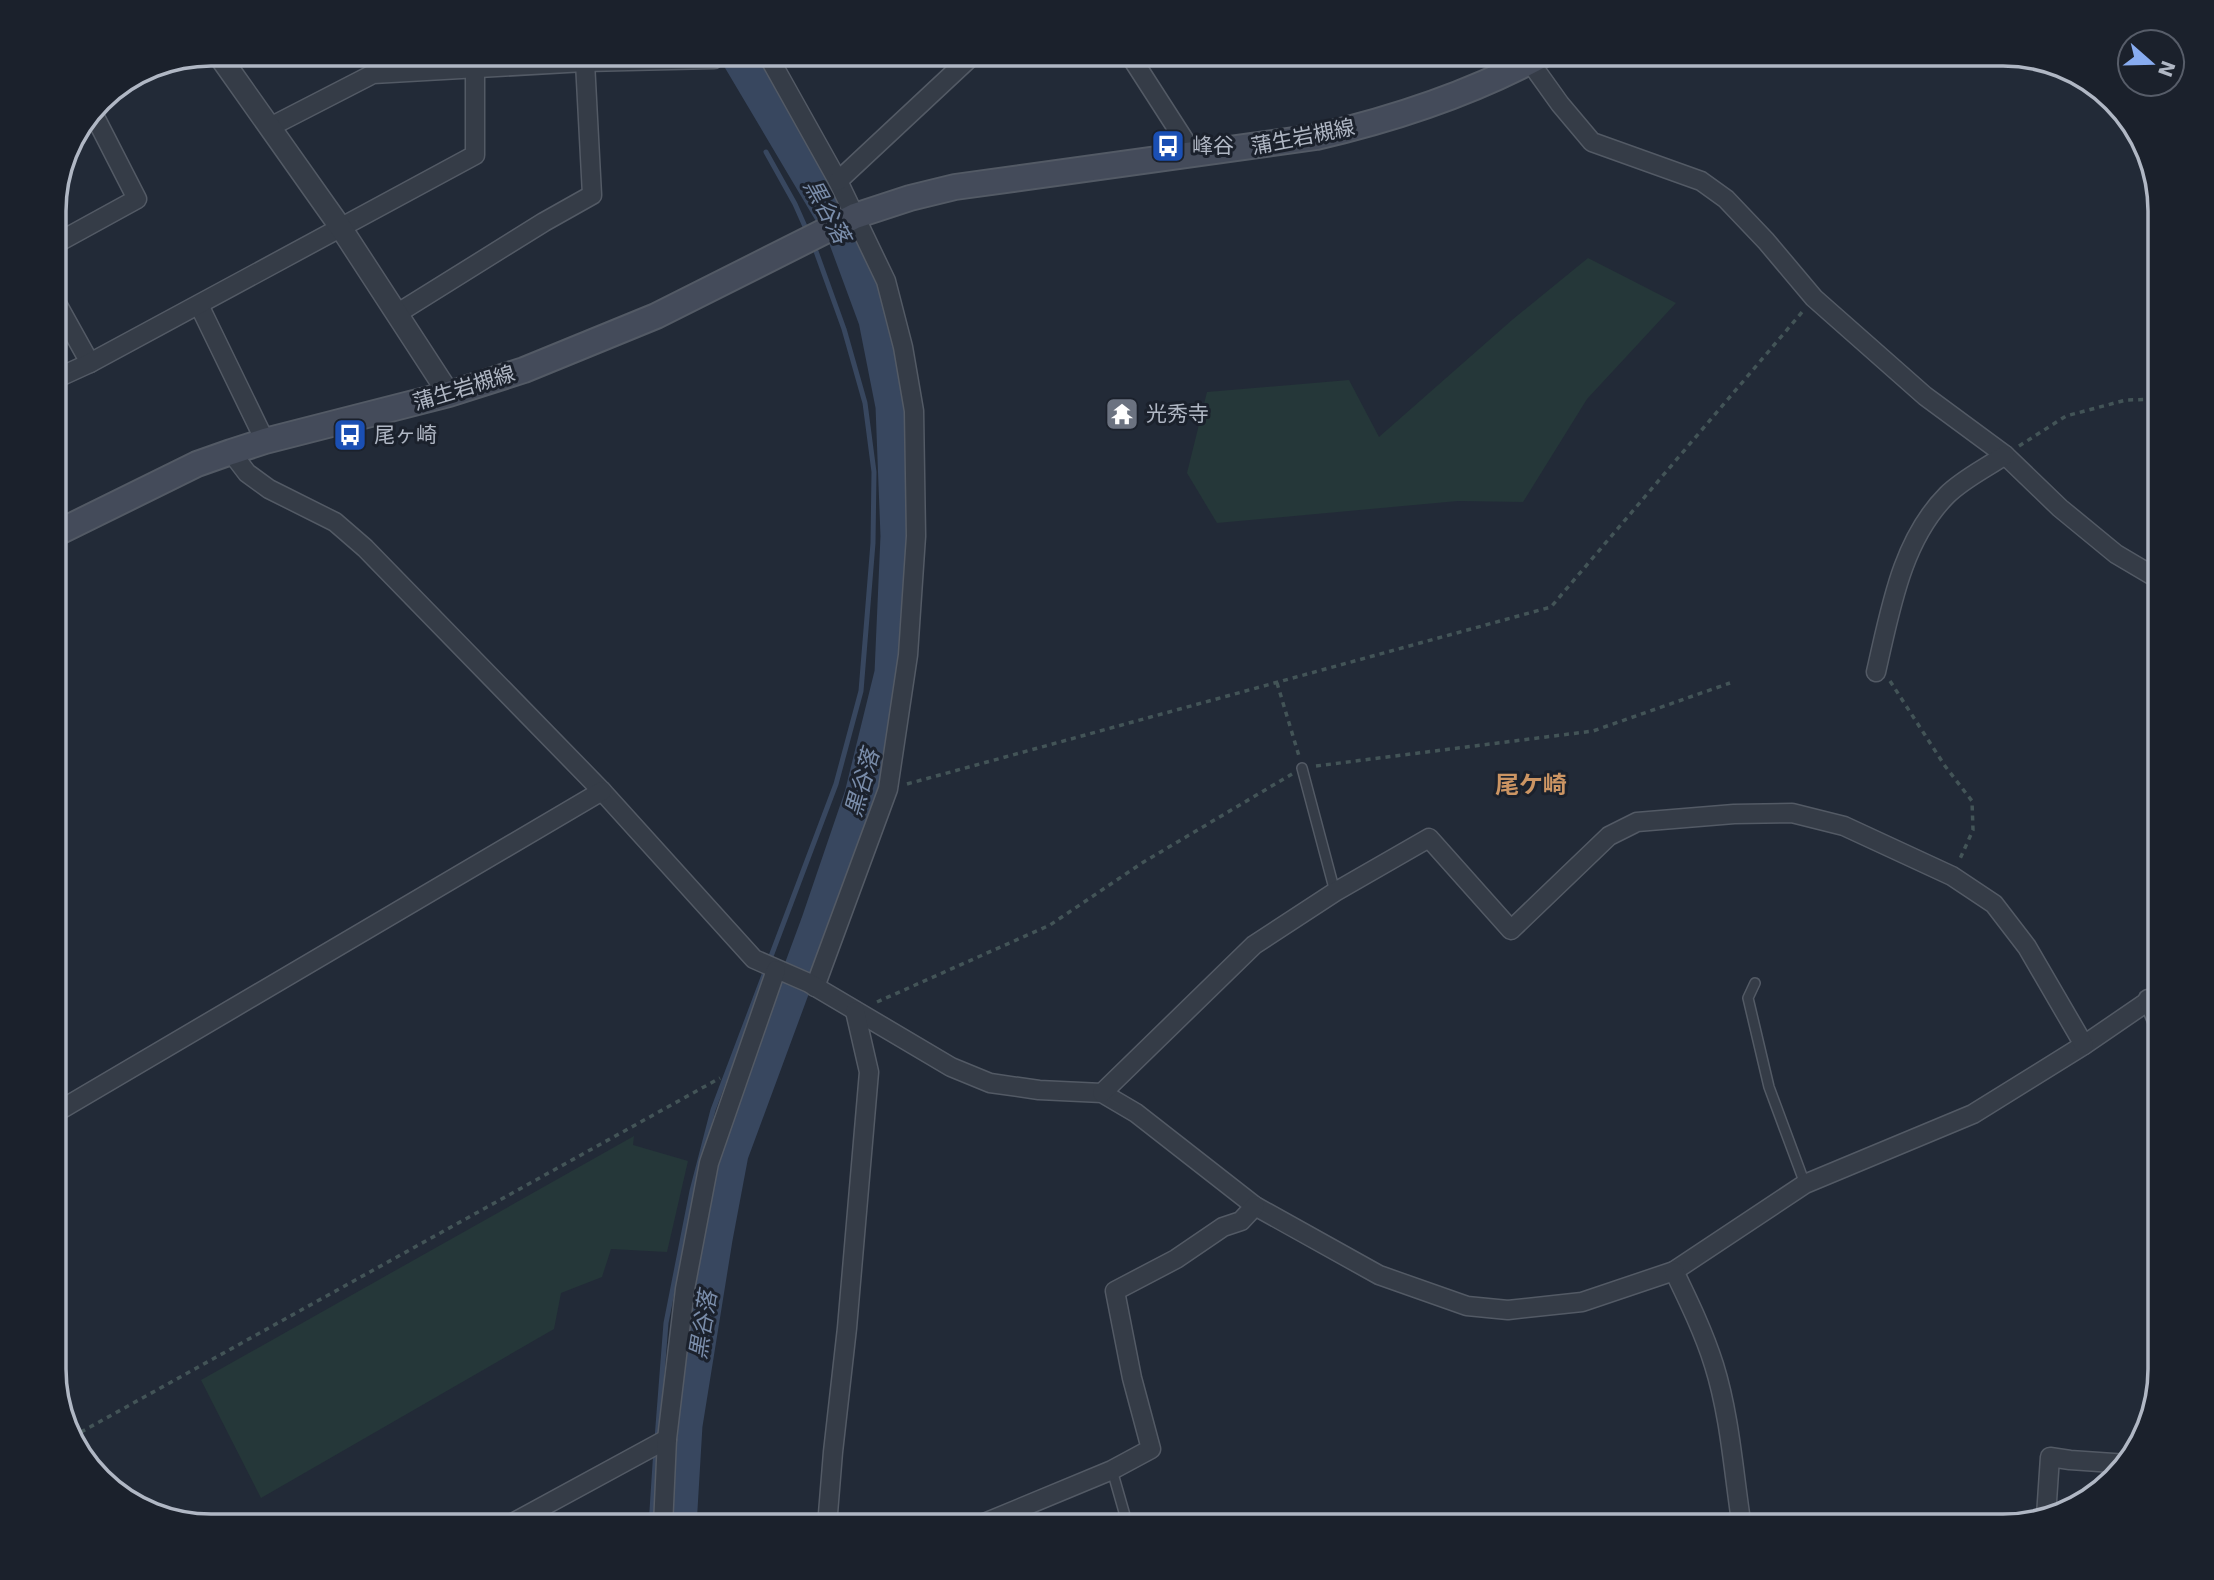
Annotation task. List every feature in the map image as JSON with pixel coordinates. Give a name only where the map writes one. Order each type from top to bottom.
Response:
[{"type":"main road","name":"蒲生岩槻線","points":[[67,528],[197,464],[231,452],[450,394],[524,370],[656,316],[842,222],[910,198],[955,187],[1316,137],[1363,126],[1451,96],[1519,66]]},
{"type":"street","points":[[227,66],[341,228],[450,394]]},
{"type":"street","points":[[270,127],[373,74],[512,66]]},
{"type":"street","points":[[398,313],[592,195],[585,66]]},
{"type":"street","points":[[774,66],[838,181],[842,222],[886,281],[903,347],[914,411],[916,536],[908,655],[888,789],[812,985]]},
{"type":"street","points":[[838,181],[961,66]]},
{"type":"street","points":[[1137,66],[1194,155]]},
{"type":"street","points":[[1541,66],[1560,104],[1592,142],[1701,181],[1726,200],[1766,241],[1814,298],[1925,396],[2004,455],[2060,508],[2116,554],[2148,573]]},
{"type":"street","points":[[67,374],[475,155],[475,68]]},
{"type":"street","points":[[67,237],[138,199],[97,121]]},
{"type":"street","points":[[199,305],[265,441]]},
{"type":"street","points":[[67,322],[90,363]]},
{"type":"street","points":[[231,452],[247,473],[269,489],[335,522],[352,535],[602,791],[754,959],[812,985],[951,1068],[990,1083],[1039,1090],[1102,1093],[1136,1113],[1255,1206],[1379,1275],[1467,1306],[1508,1310],[1582,1302],[1674,1271],[1805,1184],[1973,1114],[2084,1045],[2148,1000]]},
{"type":"street","points":[[1876,672],[1893,600],[1914,539],[1947,495],[2004,455]]},
{"type":"street","points":[[67,1106],[602,791]]},
{"type":"street","points":[[1102,1093],[1254,945],[1335,892],[1429,838],[1511,930],[1609,836],[1637,822],[1734,814],[1792,813],[1844,826],[1952,876],[1994,905],[2026,947],[2084,1045]]},
{"type":"street","points":[[664,1514],[667,1439],[685,1289],[709,1164],[781,972]]},
{"type":"street","points":[[828,1514],[869,1072],[855,1011]]},
{"type":"street","points":[[1006,1514],[1112,1470],[1152,1449],[1132,1378],[1115,1291],[1176,1259],[1223,1227],[1241,1222],[1255,1206]]},
{"type":"street","points":[[1674,1271],[1715,1367],[1740,1514]]},
{"type":"street","points":[[529,1514],[667,1439]]},
{"type":"street","points":[[2047,1506],[2050,1457],[2112,1463]]},
{"type":"lane","points":[[1302,768],[1335,892]]},
{"type":"lane","points":[[1755,983],[1748,998],[1769,1087],[1805,1184]]},
{"type":"lane","points":[[1112,1470],[1125,1514]]},
{"type":"path","points":[[888,789],[1550,607],[1814,298]]},
{"type":"path","points":[[2004,455],[2066,416],[2126,400],[2148,399]]},
{"type":"path","points":[[1876,672],[1890,681],[1972,801],[1973,830],[1952,876]]},
{"type":"path","points":[[1277,682],[1302,768]]},
{"type":"path","points":[[855,1011],[1050,925],[1142,863],[1302,768],[1593,731],[1730,684]]},
{"type":"path","points":[[82,1432],[744,1065]]},
{"type":"shaded area","points":[[1588,258],[1676,303],[1587,399],[1523,502],[1458,501],[1217,523],[1187,473],[1207,392],[1349,380],[1379,437],[1512,320]]},
{"type":"shaded area","points":[[634,1136],[633,1145],[688,1161],[667,1252],[611,1249],[602,1277],[561,1293],[554,1329],[261,1498],[201,1380]]},
{"type":"waterway","name":"黒谷落","points":[[681,1514],[686,1425],[732,1154],[817,924],[861,795],[891,673],[897,536],[892,406],[875,320],[844,236],[743,66]]},
{"type":"waterway","points":[[766,152],[807,231]]},
{"type":"waterway","points":[[657,1439],[666,1323],[692,1191],[713,1110],[836,784],[861,691],[873,543],[874,472],[865,403],[844,329],[813,243]]},
{"type":"waterway","points":[[652,1514],[656,1449]]},
{"type":"place","name":"峰谷","points":[[1168,146]]},
{"type":"place","name":"光秀寺","points":[[1122,414]]},
{"type":"place","name":"尾ヶ崎","points":[[350,435]]},
{"type":"district","name":"尾ケ崎","points":[[1531,785]]}]
